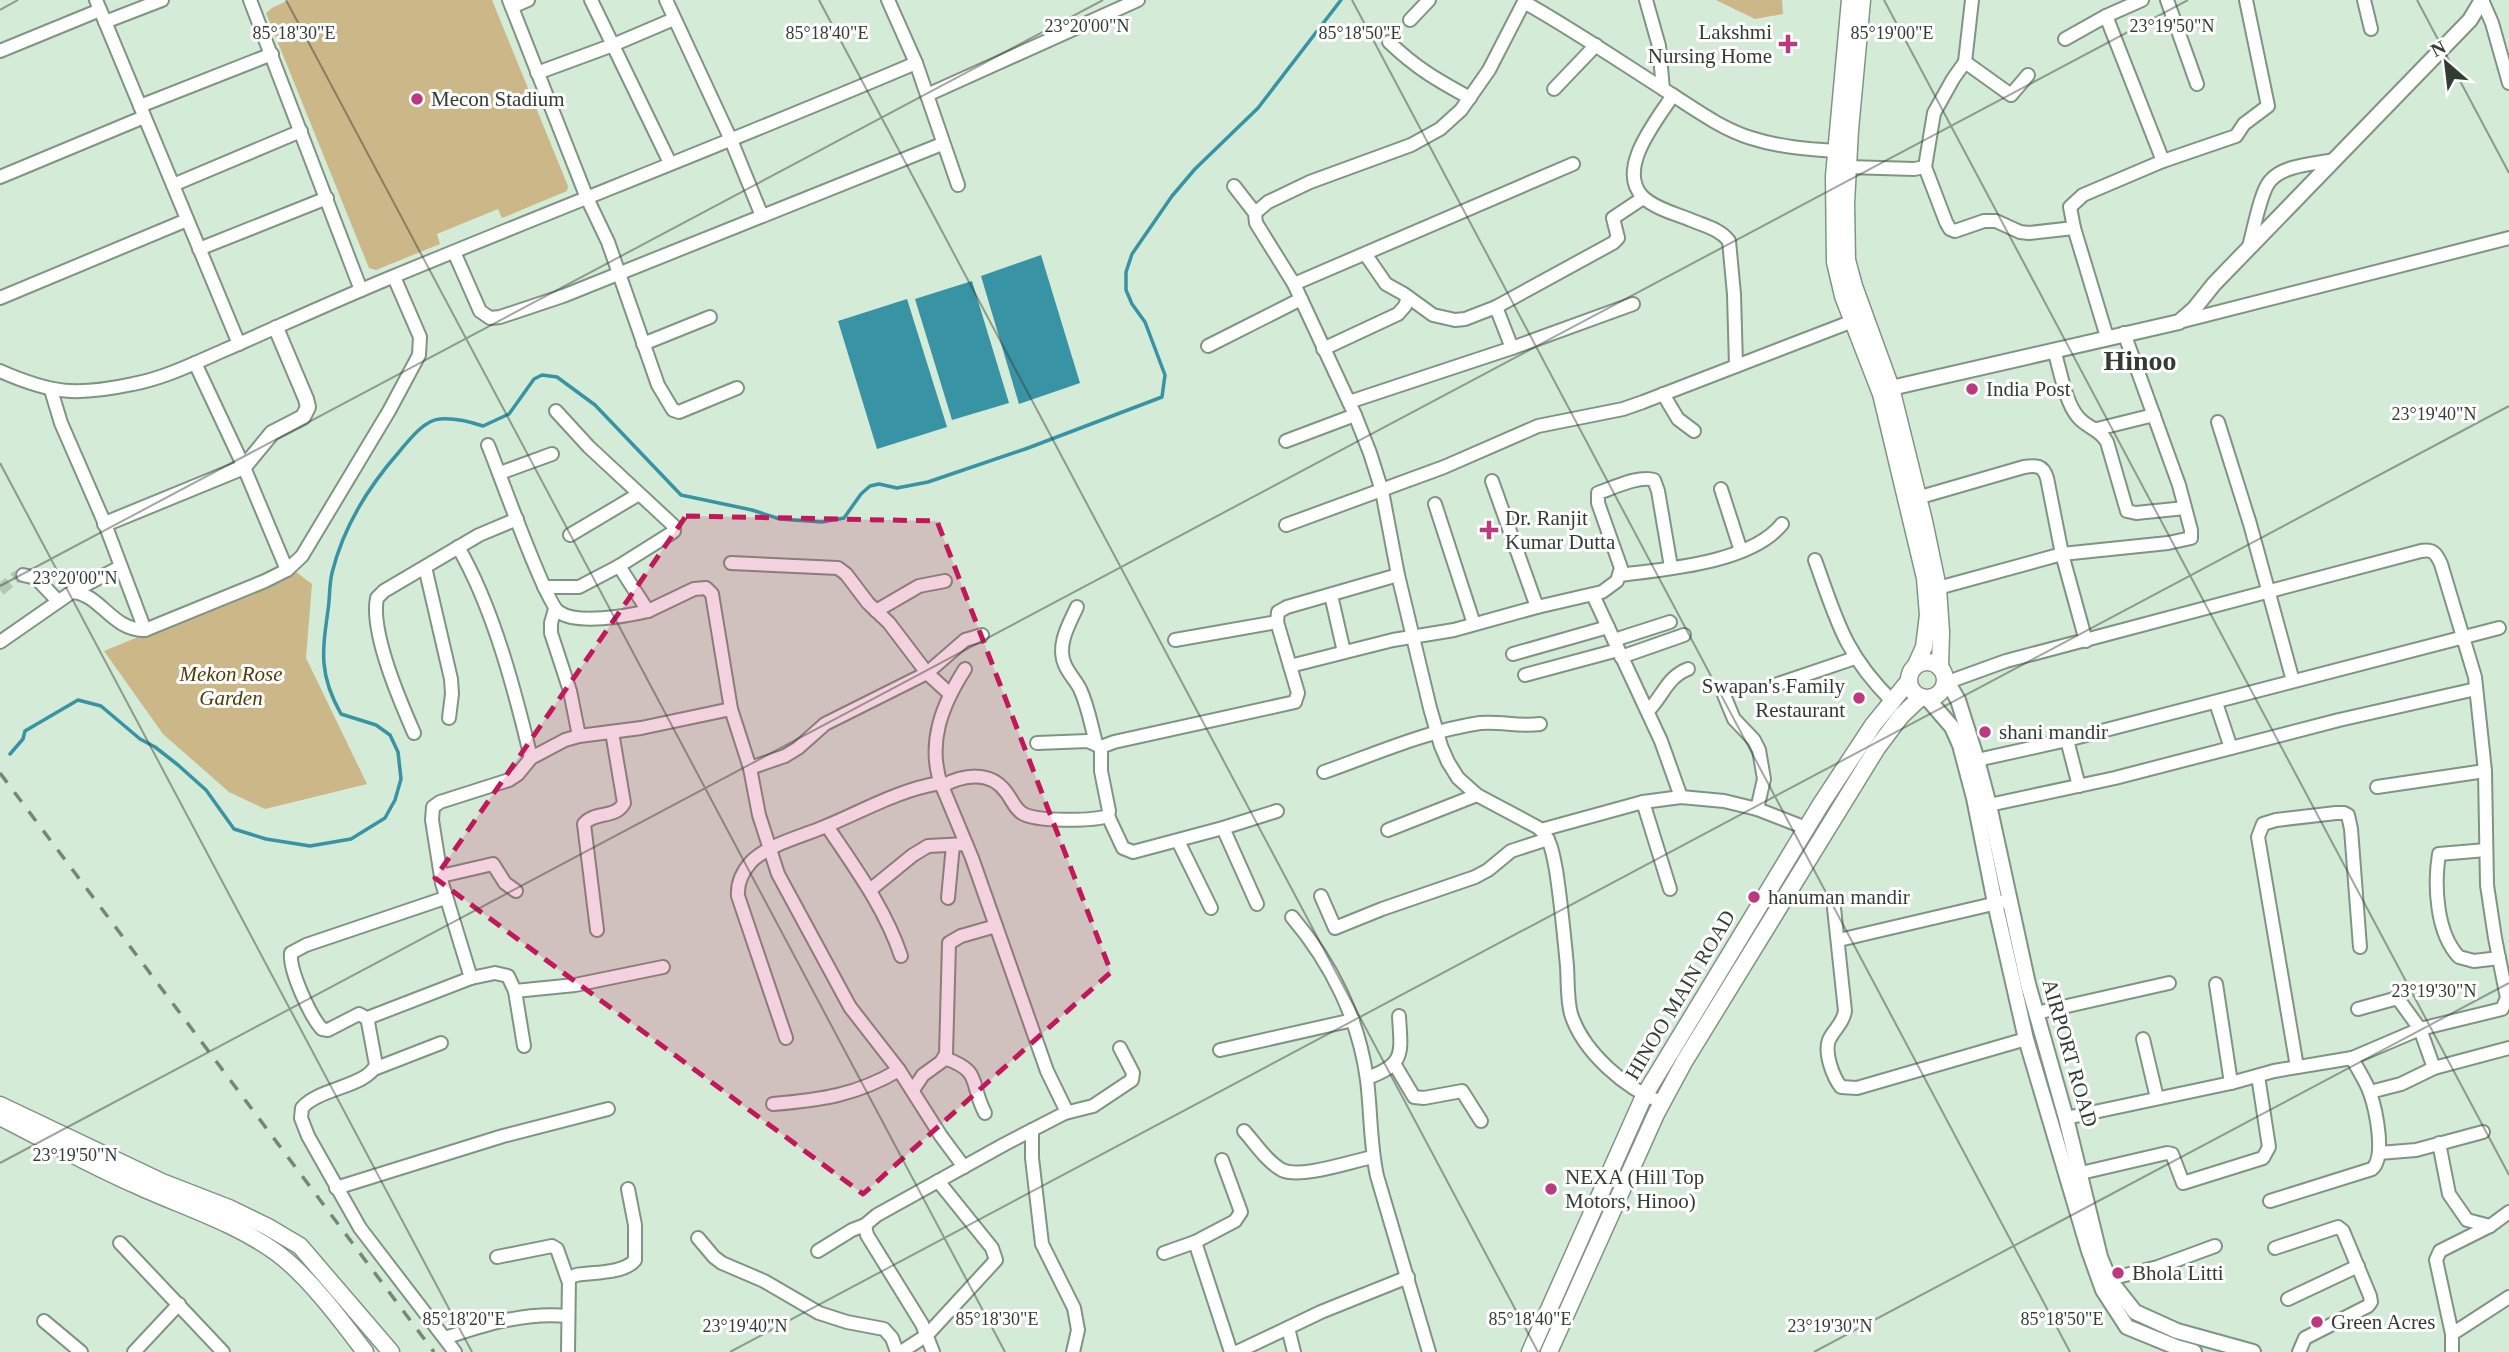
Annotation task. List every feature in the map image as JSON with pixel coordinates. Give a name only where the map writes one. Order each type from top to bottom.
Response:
[{"type":"main road","points":[[1850,0],[1836,151],[1833,219],[1835,262],[1853,321],[1881,394],[1925,579],[1927,632],[1921,655],[1910,673],[1908,682],[1913,692],[1924,698],[1940,692],[1944,676],[1938,588],[1891,388],[1847,260],[1848,167],[1862,0]]},
{"type":"main road","points":[[1916,665],[1926,662],[1944,676]]},
{"type":"main road","name":"HINOO MAIN ROAD","points":[[1530,1352],[1644,1096],[1806,828],[1857,749],[1908,682]]},
{"type":"main road","name":"HINOO MAIN ROAD","points":[[1549,1352],[1661,1102],[1703,1029],[1877,748],[1901,716],[1924,698]]},
{"type":"main road","points":[[0,1105],[162,1182],[229,1208],[300,1246],[391,1352]]},
{"type":"main road","points":[[0,1117],[134,1185],[251,1236],[279,1254],[339,1318],[365,1352]]},
{"type":"street","points":[[0,51],[100,10],[162,0]]},
{"type":"street","points":[[250,0],[361,290]]},
{"type":"street","points":[[528,0],[510,3],[587,198],[608,242],[658,385],[676,412],[737,388]]},
{"type":"street","points":[[591,0],[670,163]]},
{"type":"street","points":[[666,0],[731,140],[762,216]]},
{"type":"street","points":[[888,0],[916,64],[958,185]]},
{"type":"street","points":[[927,95],[1138,0]]},
{"type":"street","points":[[1410,20],[1429,0]]},
{"type":"street","points":[[1646,0],[1668,92],[1634,161],[1634,181],[1643,198],[1717,230],[1729,241],[1736,366]]},
{"type":"street","points":[[1972,0],[1965,62],[1934,113],[1925,167],[1946,222],[1950,229],[1955,231],[1984,221],[1996,220],[2020,232],[2029,233],[2074,228]]},
{"type":"street","points":[[2065,39],[2142,0]]},
{"type":"street","points":[[2167,0],[2197,84]]},
{"type":"street","points":[[2107,337],[2070,208],[2083,195],[2163,161],[2236,136],[2244,124],[2268,106],[2246,0]]},
{"type":"street","points":[[2364,0],[2371,29]]},
{"type":"street","points":[[2482,0],[2492,23],[2509,83]]},
{"type":"street","points":[[2179,322],[2470,20],[2482,0]]},
{"type":"street","points":[[1255,213],[1268,202],[1310,182],[1424,139],[1450,121],[1489,70],[1523,1],[1692,108],[1748,138],[1781,146],[1836,151]]},
{"type":"street","points":[[100,10],[239,344]]},
{"type":"street","points":[[2106,16],[2163,161]]},
{"type":"street","points":[[537,73],[674,19]]},
{"type":"street","points":[[1389,42],[1402,57],[1425,74],[1470,98]]},
{"type":"street","points":[[1554,89],[1596,45]]},
{"type":"street","points":[[0,177],[272,54]]},
{"type":"street","points":[[1965,62],[2011,94],[2028,75]]},
{"type":"street","points":[[0,371],[51,390],[85,392],[136,384],[195,363],[361,290],[916,64]]},
{"type":"street","points":[[173,186],[301,131]]},
{"type":"street","points":[[454,252],[480,311],[490,318],[529,308],[618,274],[942,144]]},
{"type":"street","points":[[2248,250],[2264,192],[2270,180],[2293,169],[2333,160]]},
{"type":"street","points":[[1294,284],[1573,164]]},
{"type":"street","points":[[1848,167],[1925,167]]},
{"type":"street","points":[[1234,186],[1255,213],[1261,231],[1294,284],[1356,415],[1382,491],[1398,575],[1437,732],[1448,762],[1458,778],[1477,795],[1544,834],[1561,900],[1572,1018],[1606,1066],[1628,1086],[1661,1102]]},
{"type":"street","points":[[199,249],[327,198]]},
{"type":"street","points":[[1366,255],[1386,284],[1427,311],[1443,318],[1465,319],[1496,307],[1613,243],[1618,238],[1613,218],[1643,198]]},
{"type":"street","points":[[0,298],[187,220]]},
{"type":"street","points":[[1891,388],[2179,322],[2509,238]]},
{"type":"street","points":[[72,592],[88,596],[127,628],[145,629],[265,581],[287,570],[302,556],[384,420],[419,355],[420,337],[394,277]]},
{"type":"street","points":[[1323,349],[1398,314],[1408,297]]},
{"type":"street","points":[[1208,346],[1301,299]]},
{"type":"street","points":[[1349,402],[1512,348],[1633,304]]},
{"type":"street","points":[[1496,307],[1512,348]]},
{"type":"street","points":[[643,344],[710,317]]},
{"type":"street","points":[[1286,525],[1444,467],[1538,426],[1623,409],[1853,321]]},
{"type":"street","points":[[105,524],[244,467],[272,433],[303,417],[308,407],[276,328]]},
{"type":"street","points":[[1938,588],[2062,554],[2188,540],[2192,534],[2185,508],[2124,333]]},
{"type":"street","points":[[2054,349],[2073,410],[2082,421],[2097,429],[2107,442],[2127,511],[2136,513],[2185,508]]},
{"type":"street","points":[[195,363],[244,467],[287,570]]},
{"type":"street","points":[[51,390],[61,423],[105,524],[145,629]]},
{"type":"street","points":[[1663,394],[1678,419],[1694,431]]},
{"type":"street","points":[[544,587],[579,587],[619,566],[670,534],[675,528],[673,523],[589,447],[556,411]]},
{"type":"street","points":[[1286,441],[1356,415]]},
{"type":"street","points":[[2097,429],[2154,415]]},
{"type":"street","points":[[2218,422],[2247,512],[2293,681]]},
{"type":"street","points":[[488,445],[555,610],[587,619],[648,611],[694,589],[702,587],[709,590],[718,627],[731,709],[750,768],[755,799],[782,882],[860,1023],[899,1070],[964,1167]]},
{"type":"street","points":[[500,473],[552,454]]},
{"type":"street","points":[[1917,498],[2024,467],[2039,467],[2047,478],[2062,554],[2086,641]]},
{"type":"street","points":[[1290,666],[1413,636],[1454,630],[1537,607],[1594,595],[1611,587],[1620,575],[1621,568],[1598,503],[1598,493],[1646,479],[1652,479],[1658,491],[1671,567]]},
{"type":"street","points":[[1492,481],[1537,607]]},
{"type":"street","points":[[1721,489],[1741,551]]},
{"type":"street","points":[[570,535],[639,494]]},
{"type":"street","points":[[1436,504],[1475,624]]},
{"type":"street","points":[[414,733],[381,643],[376,604],[379,594],[458,547],[517,519]]},
{"type":"street","points":[[1620,575],[1694,564],[1741,551],[1765,541],[1782,524]]},
{"type":"street","points":[[458,547],[472,572],[494,632],[531,758]]},
{"type":"street","points":[[1944,676],[2431,550],[2441,564],[2472,662],[2484,771],[2487,885],[2507,998],[2502,1009],[2420,1029],[2351,1058],[2297,1067],[2066,1118]]},
{"type":"street","points":[[1815,560],[1839,628],[1854,658],[1869,679],[1892,701]]},
{"type":"street","points":[[731,563],[838,568],[846,574],[867,603],[894,628],[927,674],[950,694]]},
{"type":"street","points":[[619,566],[648,611]]},
{"type":"street","points":[[0,642],[72,592],[120,567]]},
{"type":"street","points":[[425,567],[450,680],[452,694],[449,719]]},
{"type":"street","points":[[23,575],[36,579],[58,601]]},
{"type":"street","points":[[1037,743],[1099,745],[1295,702],[1298,693],[1277,615],[1282,609],[1398,575]]},
{"type":"street","points":[[876,611],[919,586],[945,580]]},
{"type":"street","points":[[1331,595],[1344,652]]},
{"type":"street","points":[[1594,595],[1661,741],[1681,797]]},
{"type":"street","points":[[1077,607],[1066,629],[1063,662],[1084,698],[1099,745],[1108,816],[1120,843],[1127,851],[1140,851],[1178,841],[1277,811]]},
{"type":"street","points":[[555,610],[550,627],[570,691],[579,736]]},
{"type":"street","points":[[1175,640],[1277,622]]},
{"type":"street","points":[[1618,649],[1670,622]]},
{"type":"street","points":[[1513,654],[1608,627]]},
{"type":"street","points":[[1977,760],[2216,703],[2498,628]]},
{"type":"street","points":[[750,768],[785,756],[825,724],[927,674],[965,640],[982,635]]},
{"type":"street","points":[[1525,675],[1618,649],[1684,635]]},
{"type":"street","points":[[1772,686],[1854,658]]},
{"type":"street","points":[[965,669],[950,694],[938,723],[935,751],[941,785],[960,845],[996,926],[1033,1034],[1064,1104],[1065,1113]]},
{"type":"street","points":[[1648,711],[1674,675],[1688,669]]},
{"type":"street","name":"AIRPORT ROAD","points":[[1944,676],[1961,709],[1977,760],[2036,1013],[2081,1173],[2100,1257],[2109,1279],[2135,1312],[2177,1331],[2253,1352]]},
{"type":"street","points":[[1989,805],[2078,786],[2339,720],[2476,689]]},
{"type":"street","points":[[1724,695],[1734,719],[1754,740],[1759,750],[1764,779],[1757,809]]},
{"type":"street","name":"AIRPORT ROAD","points":[[1924,698],[1952,727],[1960,745],[2026,1038],[2103,1290],[2127,1326],[2194,1352]]},
{"type":"street","points":[[2216,703],[2231,748]]},
{"type":"street","points":[[471,978],[445,898],[432,820],[433,807],[440,802],[509,780],[518,774],[531,758],[549,747],[579,736],[690,719],[731,709]]},
{"type":"street","points":[[1324,772],[1437,732],[1486,723],[1525,726],[1540,724]]},
{"type":"street","points":[[597,930],[584,824],[589,819],[617,812],[624,803],[612,732]]},
{"type":"street","points":[[2067,740],[2078,786]]},
{"type":"street","points":[[2377,787],[2484,771]]},
{"type":"street","points":[[786,1038],[738,896],[739,882],[750,863],[770,849],[888,797],[968,776],[982,777],[999,783],[1018,810],[1031,817],[1108,816]]},
{"type":"street","points":[[1388,830],[1477,795]]},
{"type":"street","points":[[1321,896],[1335,928],[1475,877],[1511,851],[1544,834],[1643,802],[1681,797],[1724,801],[1757,809],[1806,828]]},
{"type":"street","points":[[1643,802],[1670,889]]},
{"type":"street","points":[[2297,1067],[2258,837],[2263,824],[2336,813],[2348,815],[2360,947]]},
{"type":"street","points":[[827,826],[888,920],[901,956]]},
{"type":"street","points":[[1223,828],[1257,904]]},
{"type":"street","points":[[1178,841],[1211,908]]},
{"type":"street","points":[[870,890],[928,846],[960,845]]},
{"type":"street","points":[[948,898],[960,845]]},
{"type":"street","points":[[2486,850],[2439,854],[2440,915],[2448,941],[2459,957],[2474,961],[2499,958]]},
{"type":"street","points":[[441,876],[493,863],[505,883],[516,891]]},
{"type":"street","points":[[374,1069],[375,1054],[368,1019],[359,1014],[328,1030],[322,1029],[314,1020],[292,966],[291,953],[306,945],[445,898]]},
{"type":"street","points":[[1839,940],[2010,900]]},
{"type":"street","points":[[1834,908],[1845,1011],[1844,1019],[1831,1036],[1827,1049],[1835,1077],[1841,1087],[1857,1088],[2026,1038]]},
{"type":"street","points":[[1292,917],[1322,957],[1353,1020],[1367,1078],[1373,1157],[1387,1214],[1428,1350],[1415,1352]]},
{"type":"street","points":[[913,1090],[923,1076],[944,1058],[949,943],[961,936],[996,926]]},
{"type":"street","points":[[2495,938],[2509,938]]},
{"type":"street","points":[[515,991],[575,985],[663,967]]},
{"type":"street","points":[[368,1019],[471,978],[495,973],[506,974],[515,991],[524,1046]]},
{"type":"street","points":[[2036,1013],[2169,983]]},
{"type":"street","points":[[2217,984],[2231,1083]]},
{"type":"street","points":[[2358,1009],[2399,1000],[2420,1029],[2434,1068]]},
{"type":"street","points":[[1367,1078],[1395,1065],[1401,1051],[1399,1016]]},
{"type":"street","points":[[1220,1050],[1353,1020]]},
{"type":"street","points":[[2143,1039],[2157,1098]]},
{"type":"street","points":[[441,1043],[374,1069],[366,1076],[312,1099],[302,1108],[302,1124],[360,1228],[455,1352]]},
{"type":"street","points":[[818,1251],[865,1225],[877,1215],[1032,1130],[1065,1113],[1093,1106],[1114,1094],[1132,1080],[1133,1073],[1120,1048]]},
{"type":"street","points":[[2370,1092],[2401,1084],[2434,1068],[2509,1048]]},
{"type":"street","points":[[944,1058],[965,1067],[973,1077],[985,1112]]},
{"type":"street","points":[[2270,1201],[2372,1169],[2376,1165],[2379,1153],[2376,1116],[2370,1092],[2351,1058]]},
{"type":"street","points":[[1395,1065],[1414,1097],[1462,1091],[1481,1121]]},
{"type":"street","points":[[774,1104],[844,1095],[866,1088],[899,1070]]},
{"type":"street","points":[[2081,1173],[2167,1153],[2172,1154],[2183,1182],[2263,1158],[2269,1147],[2258,1076]]},
{"type":"street","points":[[336,1188],[503,1136],[608,1109]]},
{"type":"street","points":[[1032,1130],[1032,1158],[1042,1244],[1065,1285],[1074,1308],[1077,1330],[1073,1352]]},
{"type":"street","points":[[1244,1131],[1271,1160],[1289,1172],[1316,1170],[1373,1157]]},
{"type":"street","points":[[2379,1153],[2416,1150],[2483,1132]]},
{"type":"street","points":[[2439,1143],[2449,1194],[2468,1220],[2490,1226]]},
{"type":"street","points":[[1164,1253],[1235,1221],[1241,1212],[1222,1160]]},
{"type":"street","points":[[698,1238],[722,1263],[764,1281],[819,1313],[884,1329],[899,1352],[927,1335],[990,1269],[997,1257],[939,1181]]},
{"type":"street","points":[[568,1280],[576,1275],[624,1268],[632,1264],[636,1252],[635,1225],[628,1189]]},
{"type":"street","points":[[2452,1352],[2452,1334],[2435,1260],[2440,1251],[2490,1226],[2509,1212]]},
{"type":"street","points":[[865,1225],[867,1235],[927,1335],[933,1352]]},
{"type":"street","points":[[2275,1248],[2338,1227],[2343,1231],[2371,1303],[2363,1310],[2305,1338],[2299,1352]]},
{"type":"street","points":[[1195,1241],[1231,1352]]},
{"type":"street","points":[[120,1243],[223,1352]]},
{"type":"street","points":[[2109,1279],[2158,1266],[2215,1245]]},
{"type":"street","points":[[496,1257],[552,1246],[557,1249],[568,1280],[568,1352]]},
{"type":"street","points":[[2288,1299],[2358,1266]]},
{"type":"street","points":[[1237,1352],[1321,1312],[1408,1277]]},
{"type":"street","points":[[2452,1334],[2509,1297]]},
{"type":"street","points":[[134,1352],[179,1304]]},
{"type":"street","points":[[445,1338],[535,1314],[568,1316]]},
{"type":"street","points":[[44,1321],[81,1352]]},
{"type":"street","points":[[1288,1328],[1294,1352]]},
{"type":"highlighted area","points":[[686,516],[937,521],[1111,972],[863,1194],[435,878]]},
{"type":"green space","name":"Mecon Stadium","points":[[289,0],[492,0],[568,186],[567,191],[502,218],[498,209],[437,234],[440,244],[376,270],[369,268],[266,13]]},
{"type":"green space","points":[[1716,0],[1782,0],[1783,14],[1755,19]]},
{"type":"green space","name":"Mekon Rose Garden","points":[[296,572],[312,584],[306,658],[367,784],[265,809],[229,792],[163,734],[104,651]]},
{"type":"water","points":[[1041,255],[1080,383],[1019,404],[981,276]]},
{"type":"water","points":[[972,281],[1009,403],[952,420],[915,299]]},
{"type":"water","points":[[907,299],[947,427],[877,449],[838,321]]},
{"type":"waterway","points":[[10,754],[23,739],[25,731],[78,700],[101,706],[140,739],[178,765],[206,790],[234,829],[266,839],[310,846],[351,839],[385,818],[395,800],[401,779],[398,752],[390,735],[376,725],[341,714],[326,675],[324,639],[331,578],[337,556],[350,524],[368,493],[417,431],[440,419],[483,426],[509,414],[534,379],[542,375],[557,377],[595,405],[681,495],[752,510],[780,519],[822,522],[844,518],[870,486],[879,484],[897,488],[928,482],[1028,448],[1162,397],[1165,375],[1145,322],[1126,290],[1126,272],[1132,254],[1172,196],[1195,169],[1258,108],[1341,0]]},
{"type":"tunnel","points":[[0,590],[16,577],[23,575]]},
{"type":"railway","points":[[0,773],[434,1352]]},
{"type":"place","name":"Lakshmi Nursing Home","points":[[1788,44]]},
{"type":"place","name":"Mecon Stadium","points":[[417,99]]},
{"type":"place","name":"India Post","points":[[1972,389]]},
{"type":"place","name":"Dr. Ranjit Kumar Dutta","points":[[1489,530]]},
{"type":"place","name":"Swapan's Family Restaurant","points":[[1859,698]]},
{"type":"place","name":"shani mandir","points":[[1985,732]]},
{"type":"place","name":"hanuman mandir","points":[[1754,897]]},
{"type":"place","name":"NEXA (Hill Top Motors, Hinoo)","points":[[1551,1189]]},
{"type":"place","name":"Bhola Litti","points":[[2118,1273]]},
{"type":"place","name":"Green Acres","points":[[2317,1322]]},
{"type":"district","name":"Hinoo","points":[[2140,360]]}]
